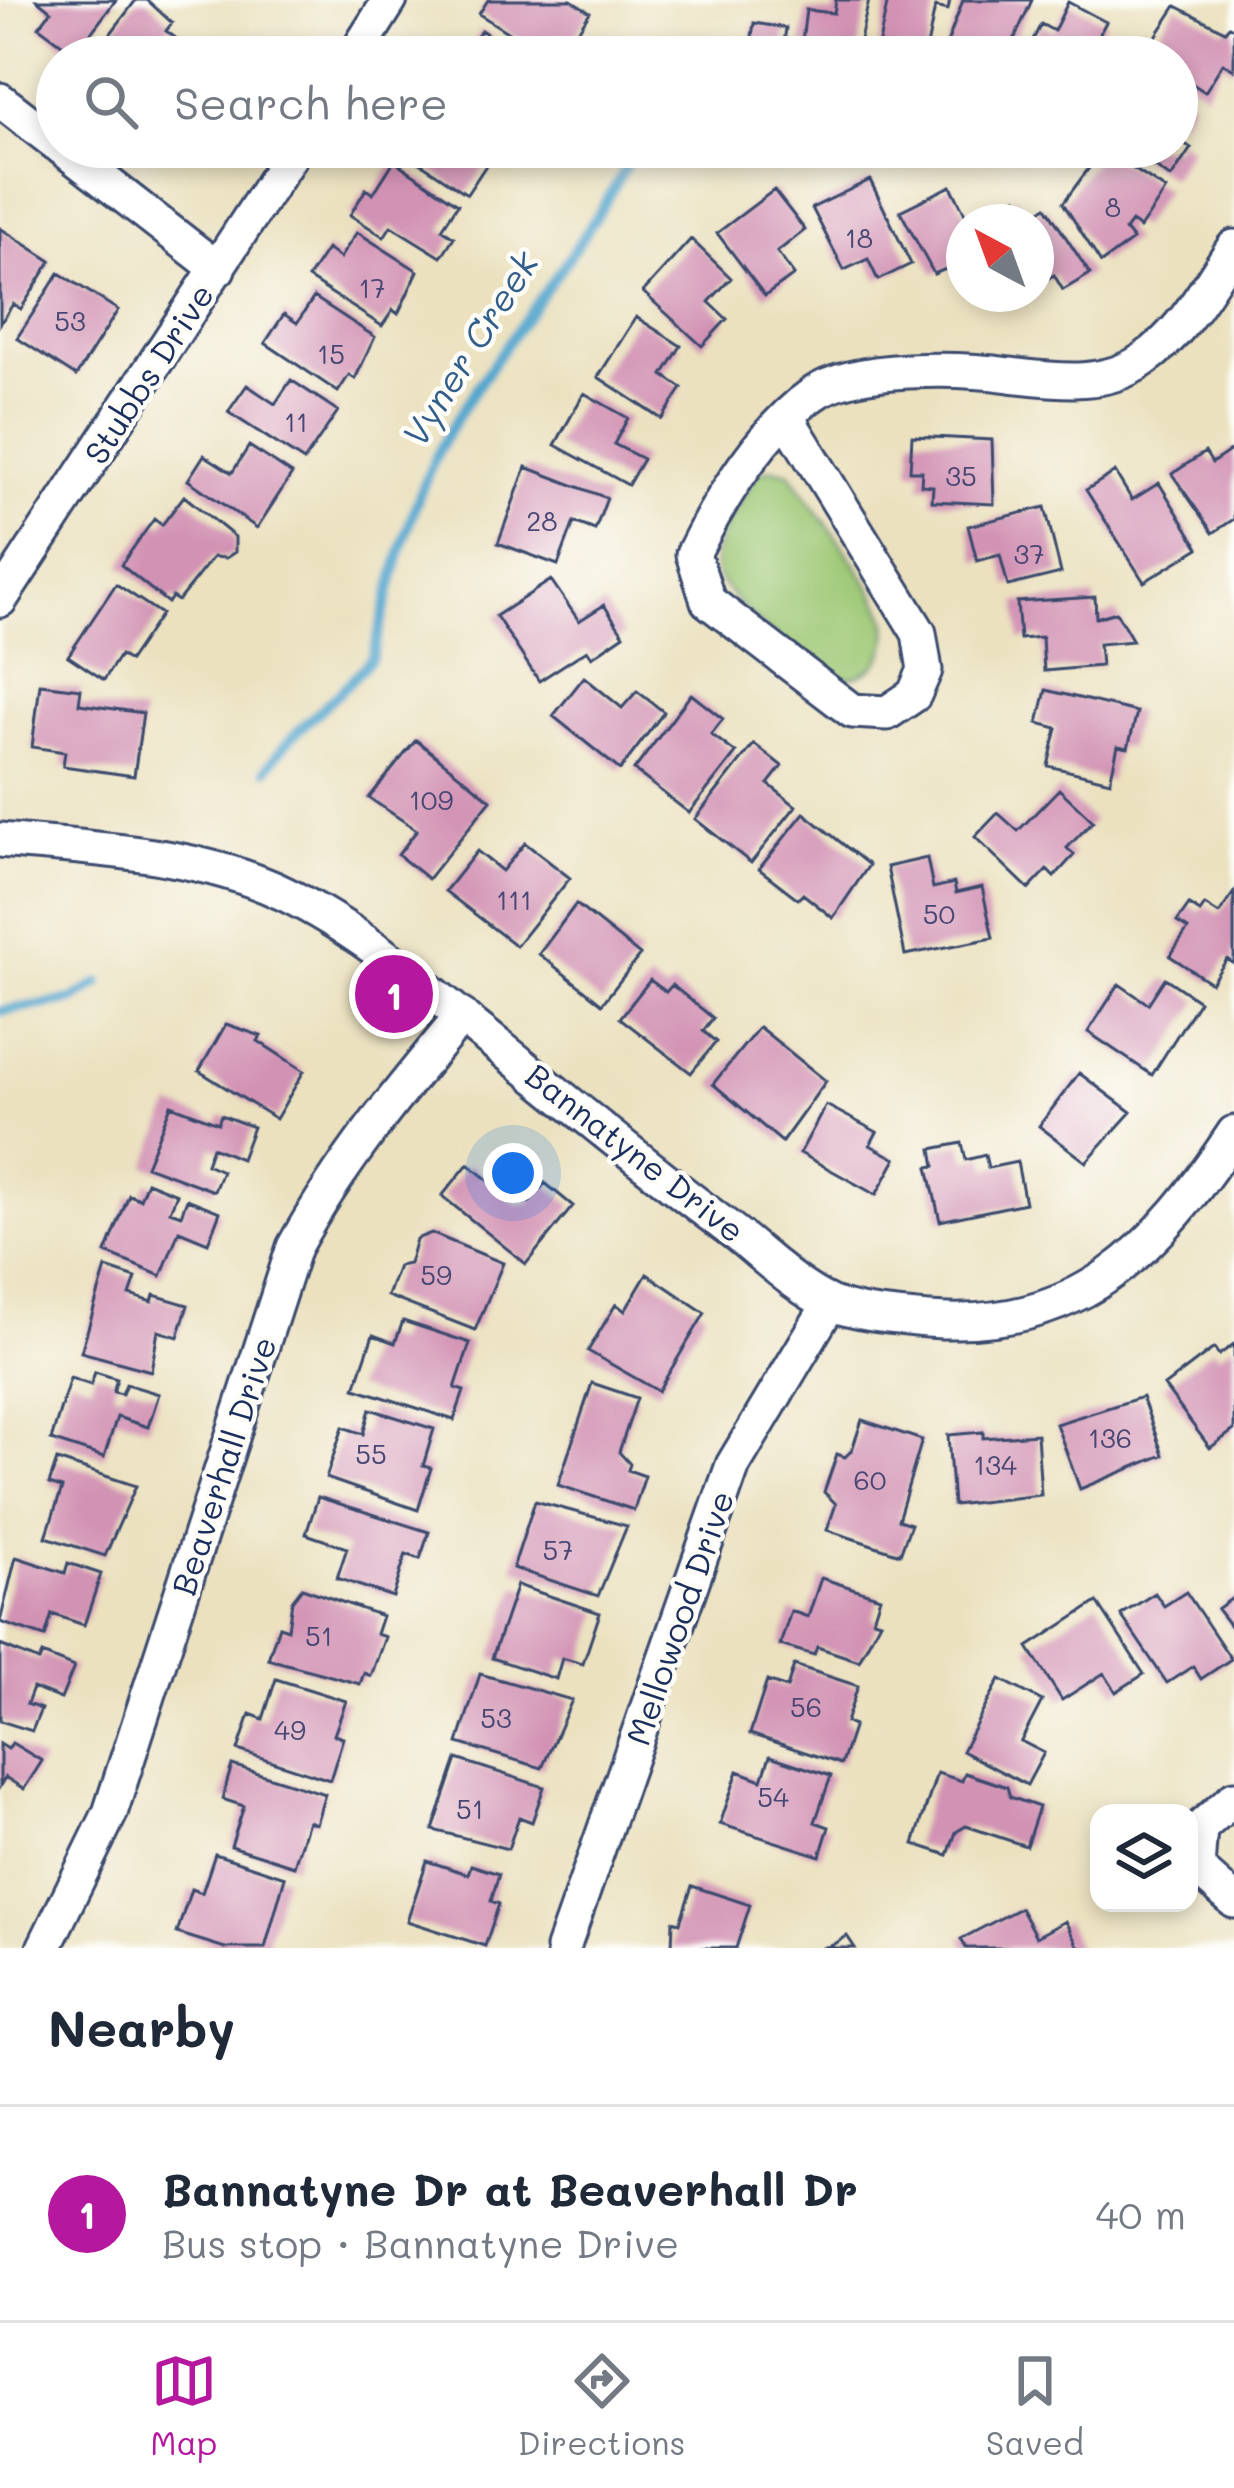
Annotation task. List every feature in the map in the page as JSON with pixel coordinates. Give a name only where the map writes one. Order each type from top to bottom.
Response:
[{"type":"street","points":[[367,36],[390,0]]},
{"type":"street","points":[[0,100],[36,128]]},
{"type":"street","points":[[87,168],[218,269]]},
{"type":"street","name":"Stubbs Drive","points":[[0,600],[283,168]]},
{"type":"street","points":[[787,418],[919,633],[925,670],[914,695],[887,713],[852,712],[708,601],[696,578],[692,554],[707,524],[787,418],[815,392],[864,375],[988,372],[1071,382],[1109,375],[1141,362],[1181,327],[1234,247]]},
{"type":"street","name":"Bannatyne Drive","points":[[0,840],[197,865],[283,892],[370,944],[696,1204],[830,1303],[895,1317],[957,1322],[1054,1306],[1105,1280],[1145,1250],[1178,1216],[1234,1133]]},
{"type":"street","name":"Beaverhall Drive","points":[[44,1948],[110,1813],[294,1246],[328,1186],[377,1117],[462,1016]]},
{"type":"street","name":"Mellowood Drive","points":[[563,1948],[734,1466],[830,1303]]},
{"type":"street","points":[[1234,1798],[1200,1828],[1197,1868],[1234,1900]]},
{"type":"green space","points":[[759,472],[789,472],[882,609],[887,623],[885,649],[870,669],[858,675],[830,675],[804,659],[748,612],[716,572],[718,547],[729,520]]},
{"type":"building","points":[[37,0],[116,0],[89,36],[51,36],[39,27],[51,11]]},
{"type":"building","points":[[136,0],[147,0],[172,23],[166,31],[173,36],[109,36]]},
{"type":"building","points":[[488,0],[571,0],[590,12],[575,36],[513,36],[479,14]]},
{"type":"building","points":[[836,0],[869,0],[861,36],[803,36],[806,10],[834,13]]},
{"type":"building","points":[[888,0],[950,0],[948,10],[935,7],[929,36],[880,36]]},
{"type":"building","points":[[963,0],[1032,0],[1016,36],[950,36]]},
{"type":"building","points":[[1068,2],[1106,22],[1098,36],[1035,36],[1041,24],[1054,31]]},
{"type":"building","points":[[1176,6],[1225,31],[1229,26],[1234,29],[1234,70],[1223,63],[1205,92],[1198,88],[1198,36],[1156,36]]},
{"type":"building","points":[[754,23],[786,28],[785,36],[752,36]]},
{"type":"building","points":[[390,168],[404,168],[458,204],[442,229],[454,237],[441,257],[391,226],[384,237],[350,215],[366,189],[373,194]]},
{"type":"building","points":[[428,168],[484,168],[467,194]]},
{"type":"building","points":[[1089,168],[1132,168],[1166,190],[1140,228],[1131,222],[1125,230],[1133,240],[1101,263],[1063,203]]},
{"type":"building","points":[[1157,168],[1178,168],[1171,178]]},
{"type":"building","points":[[870,180],[911,264],[878,280],[868,259],[844,270],[812,208]]},
{"type":"building","points":[[951,186],[960,204],[946,204],[946,269],[934,274],[900,211]]},
{"type":"building","points":[[774,190],[805,230],[777,252],[794,275],[765,296],[717,233]]},
{"type":"building","points":[[1054,219],[1090,274],[1063,290],[1054,275]]},
{"type":"building","points":[[0,228],[51,261],[21,309],[13,304],[0,324]]},
{"type":"building","points":[[357,232],[418,271],[398,314],[393,310],[382,326],[308,278],[327,249],[340,258]]},
{"type":"building","points":[[691,239],[731,278],[709,302],[727,319],[702,346],[643,292]]},
{"type":"building","points":[[59,273],[118,310],[76,376],[17,338]]},
{"type":"building","points":[[314,297],[375,337],[355,379],[349,375],[338,392],[265,343],[284,314],[297,323]]},
{"type":"building","points":[[636,317],[681,346],[663,375],[682,388],[662,419],[598,377]]},
{"type":"building","points":[[291,380],[338,411],[304,461],[228,412],[247,385],[275,404]]},
{"type":"building","points":[[584,393],[628,418],[614,444],[643,459],[628,485],[555,445]]},
{"type":"building","points":[[912,436],[992,440],[994,504],[932,501],[933,486],[921,485],[922,471],[910,471]]},
{"type":"building","points":[[249,446],[292,474],[257,528],[188,480],[204,455],[232,473]]},
{"type":"building","points":[[1234,448],[1234,519],[1213,533],[1172,474],[1205,452],[1212,463]]},
{"type":"building","points":[[526,467],[607,498],[595,530],[574,522],[558,565],[498,543]]},
{"type":"building","points":[[1115,472],[1132,500],[1159,483],[1199,548],[1144,582],[1086,490]]},
{"type":"building","points":[[184,496],[235,537],[235,552],[226,558],[213,557],[178,601],[172,597],[168,603],[121,565],[154,519],[162,525]]},
{"type":"building","points":[[1045,507],[1061,573],[1008,586],[1000,555],[977,561],[968,526]]},
{"type":"building","points":[[551,580],[579,621],[604,605],[624,635],[592,657],[587,650],[539,681],[496,616]]},
{"type":"building","points":[[116,584],[161,614],[129,661],[120,655],[104,680],[68,656]]},
{"type":"building","points":[[1095,597],[1096,618],[1116,612],[1133,641],[1099,644],[1101,666],[1044,671],[1042,637],[1020,639],[1017,602]]},
{"type":"building","points":[[584,677],[622,708],[637,691],[664,712],[620,770],[553,716]]},
{"type":"building","points":[[40,684],[81,689],[79,704],[143,713],[134,776],[63,766],[65,752],[32,747]]},
{"type":"building","points":[[1046,690],[1137,712],[1128,748],[1118,746],[1110,781],[1048,766],[1057,728],[1038,723]]},
{"type":"building","points":[[691,694],[723,719],[711,734],[736,753],[689,813],[634,770]]},
{"type":"building","points":[[416,740],[491,800],[428,879],[398,855],[417,830],[369,798]]},
{"type":"building","points":[[754,744],[782,766],[768,784],[796,806],[751,863],[695,819]]},
{"type":"building","points":[[1059,789],[1093,821],[1067,848],[1074,855],[1054,877],[1047,870],[1029,889],[975,837],[998,813],[1018,831]]},
{"type":"building","points":[[804,813],[869,865],[833,918],[759,869]]},
{"type":"building","points":[[525,843],[570,878],[516,946],[445,891],[477,851],[502,871]]},
{"type":"building","points":[[927,858],[933,888],[954,883],[956,893],[982,887],[993,938],[905,955],[887,867]]},
{"type":"building","points":[[1234,892],[1234,964],[1227,959],[1211,983],[1170,956],[1188,929],[1177,922],[1189,905],[1200,912],[1205,905],[1219,914]]},
{"type":"building","points":[[576,904],[640,955],[602,1004],[539,954]]},
{"type":"building","points":[[1165,978],[1199,1001],[1152,1075],[1088,1032],[1119,984],[1148,1004]]},
{"type":"building","points":[[650,980],[666,992],[672,985],[713,1018],[703,1031],[716,1042],[691,1073],[620,1018]]},
{"type":"building","points":[[226,1024],[261,1036],[258,1041],[304,1071],[276,1119],[199,1071]]},
{"type":"building","points":[[759,1027],[826,1081],[782,1142],[713,1084]]},
{"type":"building","points":[[1079,1073],[1131,1112],[1086,1162],[1039,1126]]},
{"type":"building","points":[[171,1105],[218,1123],[221,1115],[253,1127],[241,1159],[212,1147],[206,1164],[222,1171],[214,1191],[146,1166]]},
{"type":"building","points":[[826,1105],[877,1132],[870,1145],[896,1159],[876,1195],[800,1153]]},
{"type":"building","points":[[962,1143],[966,1160],[985,1155],[988,1168],[1017,1162],[1025,1203],[940,1221],[928,1167],[935,1166],[932,1149]]},
{"type":"building","points":[[468,1164],[518,1204],[530,1202],[545,1183],[573,1206],[526,1264],[442,1196]]},
{"type":"building","points":[[147,1182],[177,1194],[170,1211],[181,1215],[187,1199],[220,1212],[208,1243],[179,1231],[161,1276],[106,1253],[129,1195],[140,1199]]},
{"type":"building","points":[[431,1233],[503,1263],[475,1330],[387,1296],[398,1266],[409,1264],[416,1239]]},
{"type":"building","points":[[106,1268],[136,1278],[130,1295],[152,1302],[154,1295],[188,1305],[178,1337],[158,1331],[151,1371],[81,1352]]},
{"type":"building","points":[[647,1274],[705,1313],[658,1391],[588,1351],[616,1304],[625,1311]]},
{"type":"building","points":[[403,1321],[470,1343],[455,1388],[464,1391],[454,1420],[355,1388],[373,1335],[395,1343]]},
{"type":"building","points":[[1234,1344],[1234,1430],[1210,1448],[1164,1386],[1214,1348],[1219,1355]]},
{"type":"building","points":[[95,1372],[117,1379],[113,1392],[122,1394],[126,1384],[159,1394],[148,1427],[117,1417],[104,1457],[51,1440],[70,1378],[91,1385]]},
{"type":"building","points":[[592,1383],[637,1398],[619,1452],[630,1464],[628,1470],[645,1476],[634,1510],[558,1485]]},
{"type":"building","points":[[1142,1397],[1163,1455],[1080,1489],[1056,1424]]},
{"type":"building","points":[[370,1409],[434,1429],[423,1466],[431,1468],[418,1510],[326,1478],[343,1427],[363,1434]]},
{"type":"building","points":[[862,1420],[922,1440],[898,1520],[911,1524],[900,1554],[827,1530],[836,1504],[824,1492],[837,1454],[845,1457],[852,1450]]},
{"type":"building","points":[[983,1432],[983,1438],[1037,1434],[1041,1495],[953,1505],[948,1435]]},
{"type":"building","points":[[57,1460],[136,1486],[105,1556],[46,1537],[62,1488],[49,1484]]},
{"type":"building","points":[[318,1497],[429,1532],[420,1559],[406,1554],[393,1597],[337,1578],[347,1548],[306,1534]]},
{"type":"building","points":[[535,1501],[627,1526],[598,1596],[513,1568]]},
{"type":"building","points":[[16,1557],[65,1573],[68,1563],[101,1574],[84,1625],[52,1614],[45,1637],[0,1622]]},
{"type":"building","points":[[821,1578],[880,1597],[873,1619],[880,1621],[859,1661],[817,1647],[814,1655],[780,1645],[791,1611],[808,1617]]},
{"type":"building","points":[[517,1585],[600,1613],[583,1664],[562,1658],[556,1679],[492,1658]]},
{"type":"building","points":[[302,1588],[382,1616],[376,1634],[385,1637],[371,1676],[364,1673],[360,1684],[268,1659],[279,1626],[288,1629],[292,1601]]},
{"type":"building","points":[[1186,1592],[1231,1659],[1201,1679],[1193,1666],[1167,1683],[1121,1615],[1155,1593],[1164,1606]]},
{"type":"building","points":[[1234,1597],[1234,1631],[1217,1609]]},
{"type":"building","points":[[1097,1602],[1144,1674],[1116,1692],[1104,1673],[1062,1700],[1028,1647]]},
{"type":"building","points":[[0,1645],[39,1661],[42,1654],[74,1667],[61,1699],[33,1688],[27,1704],[41,1709],[32,1731],[0,1721]]},
{"type":"building","points":[[794,1665],[858,1686],[846,1722],[854,1725],[841,1764],[750,1734],[767,1681],[787,1688]]},
{"type":"building","points":[[480,1674],[572,1700],[542,1768],[458,1743]]},
{"type":"building","points":[[276,1679],[346,1701],[334,1735],[343,1738],[330,1780],[238,1750],[250,1714],[263,1719]]},
{"type":"building","points":[[1000,1679],[1042,1701],[1021,1741],[1044,1753],[1027,1785],[962,1751]]},
{"type":"building","points":[[12,1743],[42,1761],[24,1789],[5,1777],[0,1786],[0,1744],[8,1749]]},
{"type":"building","points":[[770,1756],[831,1776],[815,1822],[829,1827],[820,1856],[720,1824],[738,1771],[762,1780]]},
{"type":"building","points":[[457,1759],[544,1787],[532,1822],[519,1817],[508,1849],[433,1830]]},
{"type":"building","points":[[232,1765],[325,1794],[316,1824],[308,1821],[294,1866],[231,1846],[244,1806],[222,1799]]},
{"type":"building","points":[[937,1773],[962,1781],[965,1773],[1007,1787],[1010,1797],[1039,1807],[1026,1846],[966,1826],[956,1832],[948,1855],[914,1844]]},
{"type":"building","points":[[215,1854],[285,1877],[265,1948],[225,1948],[177,1933],[191,1889],[202,1893]]},
{"type":"building","points":[[427,1861],[468,1874],[471,1865],[499,1874],[491,1901],[499,1904],[485,1946],[407,1921]]},
{"type":"building","points":[[692,1886],[750,1905],[736,1948],[672,1948],[673,1921],[680,1923]]},
{"type":"building","points":[[1020,1908],[1036,1937],[1065,1921],[1079,1948],[966,1948],[961,1939]]},
{"type":"building","points":[[847,1936],[855,1948],[822,1948],[833,1945]]},
{"type":"waterway","name":"Vyner Creek","points":[[266,770],[290,739],[372,657],[411,518],[432,464],[467,402],[592,223],[625,168]]},
{"type":"waterway","name":"Vyner Creek","points":[[0,1011],[72,1000],[99,983]]},
{"type":"place","name":"Bannatyne Dr at Beaverhall Dr","points":[[394,994]]}]
